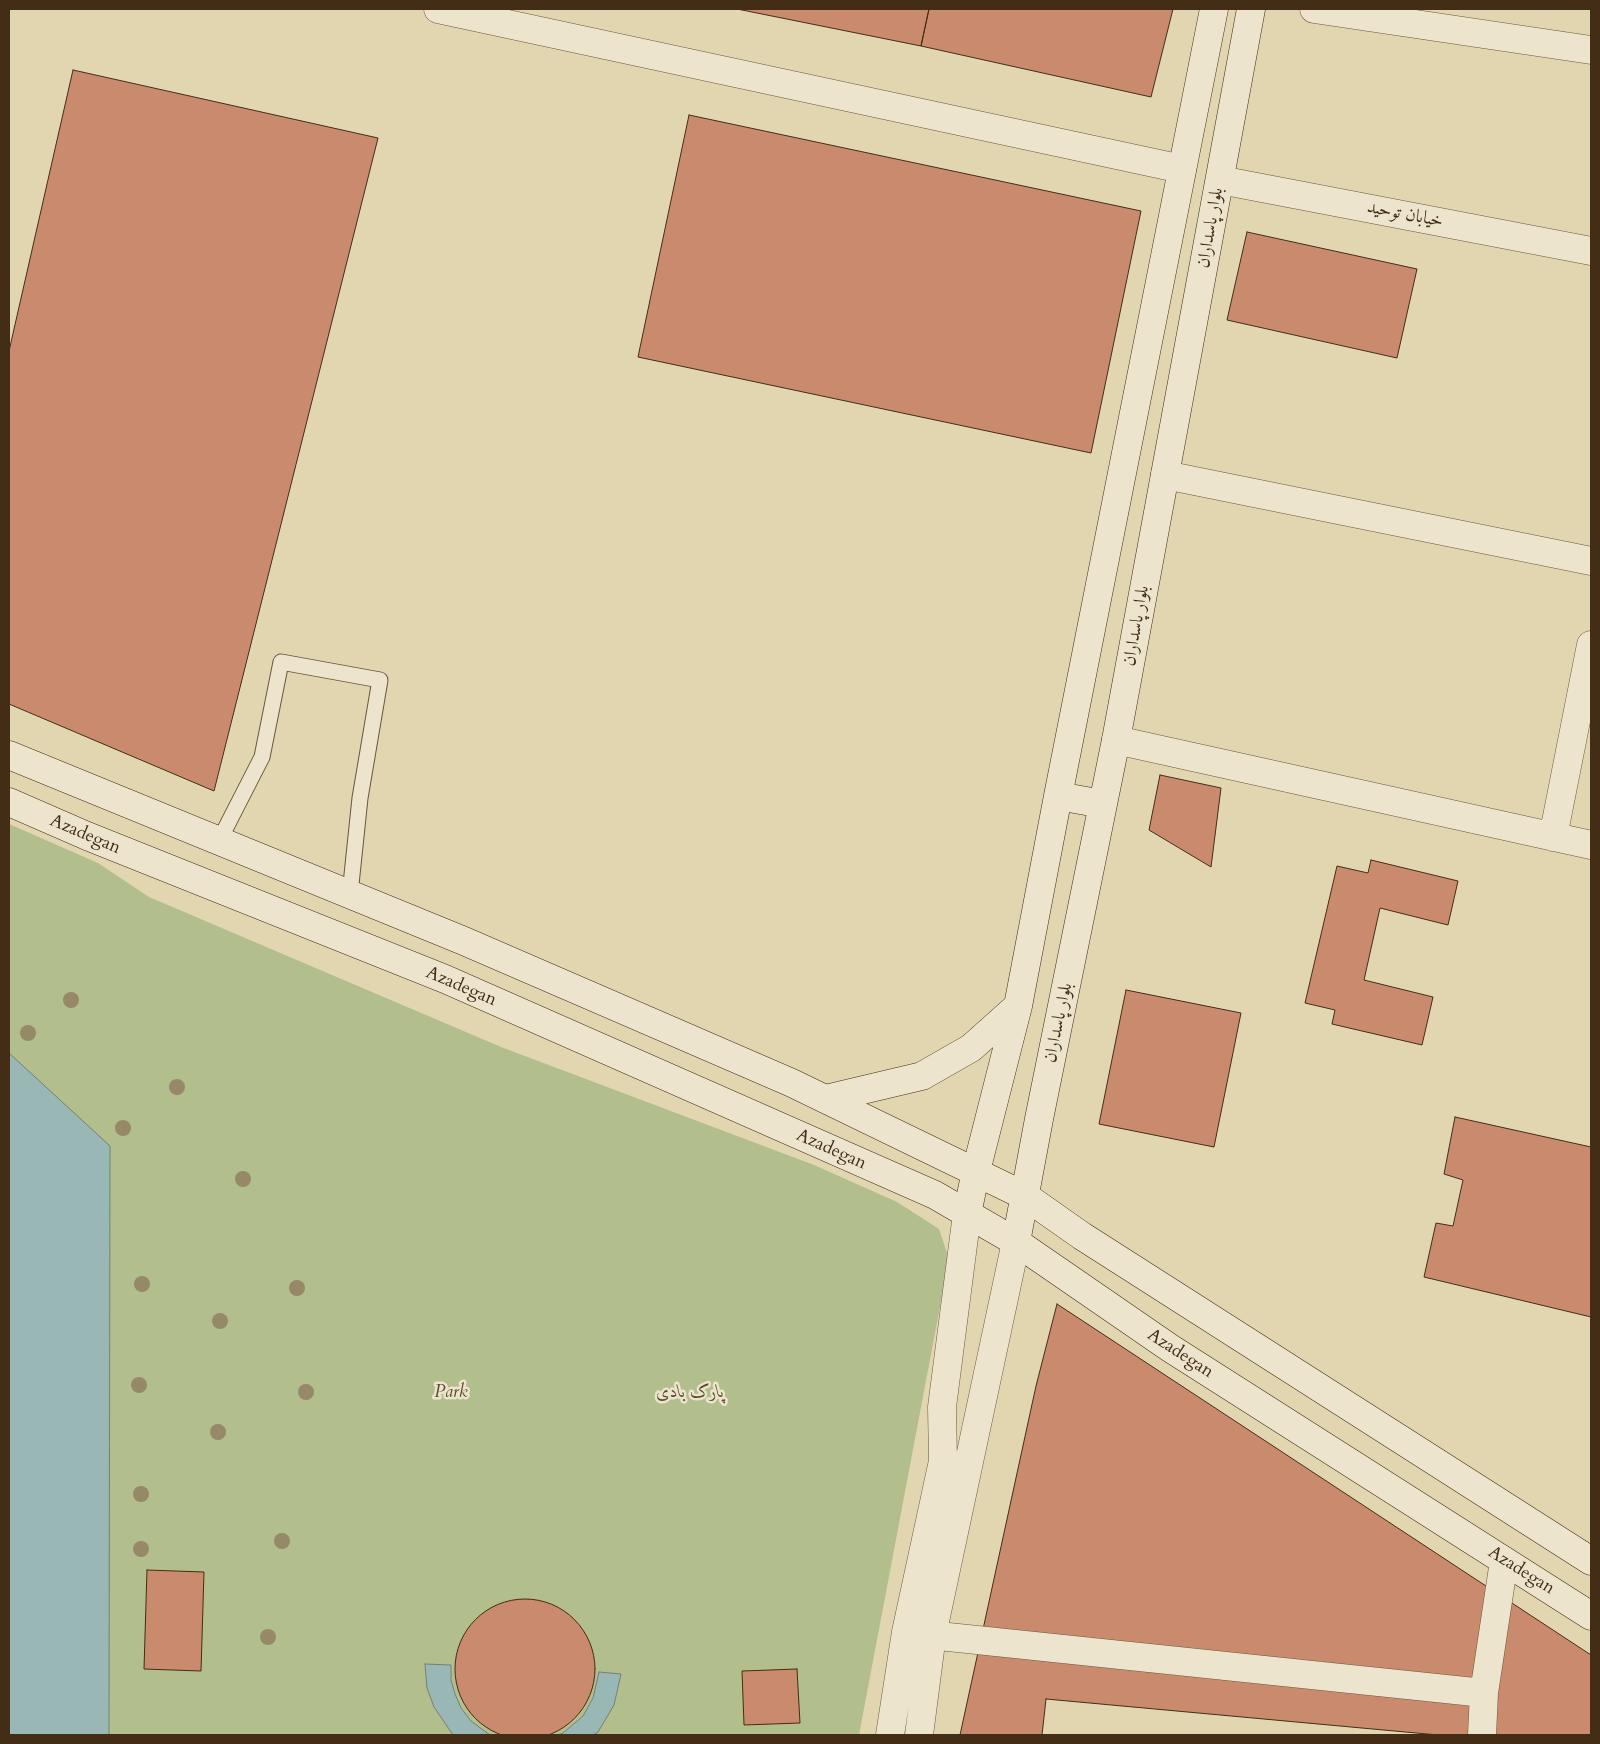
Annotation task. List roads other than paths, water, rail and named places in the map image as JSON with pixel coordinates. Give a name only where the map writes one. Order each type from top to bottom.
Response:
[{"type":"main road","points":[[438,9],[1182,169]]},
{"type":"main road","points":[[890,1735],[906,1632],[943,1461],[942,1407],[967,1214],[1018,1006],[1214,9]]},
{"type":"main road","name":"بلوار پاسداران","points":[[919,1735],[932,1635],[1016,1242],[1116,740],[1251,9]]},
{"type":"main road","points":[[1314,9],[1591,50]]},
{"type":"main road","name":"خیابان توحید","points":[[1220,180],[1591,251]]},
{"type":"main road","points":[[1165,475],[1591,561]]},
{"type":"main road","points":[[1553,837],[1591,645]]},
{"type":"main road","points":[[1116,740],[1591,845]]},
{"type":"main road","points":[[9,755],[464,941],[792,1083],[976,1171],[1025,1196],[1082,1236],[1591,1561]]},
{"type":"main road","points":[[1058,796],[1103,804]]},
{"type":"main road","name":"Azadegan","points":[[9,802],[87,836],[445,980],[935,1195],[1016,1242],[1170,1348],[1591,1616]]},
{"type":"main road","points":[[824,1099],[922,1076],[972,1048],[1018,1006]]},
{"type":"main road","points":[[1482,1735],[1484,1693],[1504,1560]]},
{"type":"main road","points":[[906,1632],[1484,1693]]},
{"type":"lane","points":[[218,841],[262,757],[281,662],[380,680],[360,798],[350,894]]},
{"type":"water","points":[[9,1053],[110,1146],[109,1735],[9,1735]]},
{"type":"water","points":[[524,1631],[537,1634],[549,1641],[556,1653],[559,1666],[556,1679],[549,1691],[537,1698],[524,1701],[511,1698],[499,1691],[492,1679],[489,1666],[492,1653],[499,1641],[511,1634]]},
{"type":"water","points":[[425,1664],[451,1665],[451,1680],[461,1708],[471,1721],[490,1735],[453,1735],[434,1707],[427,1688]]},
{"type":"water","points":[[599,1672],[621,1674],[614,1705],[598,1732],[593,1735],[558,1735],[583,1716],[593,1698]]},
{"type":"park label","name":"Park","points":[[451,1393]]},
{"type":"park label","name":"پارک بادی","points":[[690,1393]]}]
